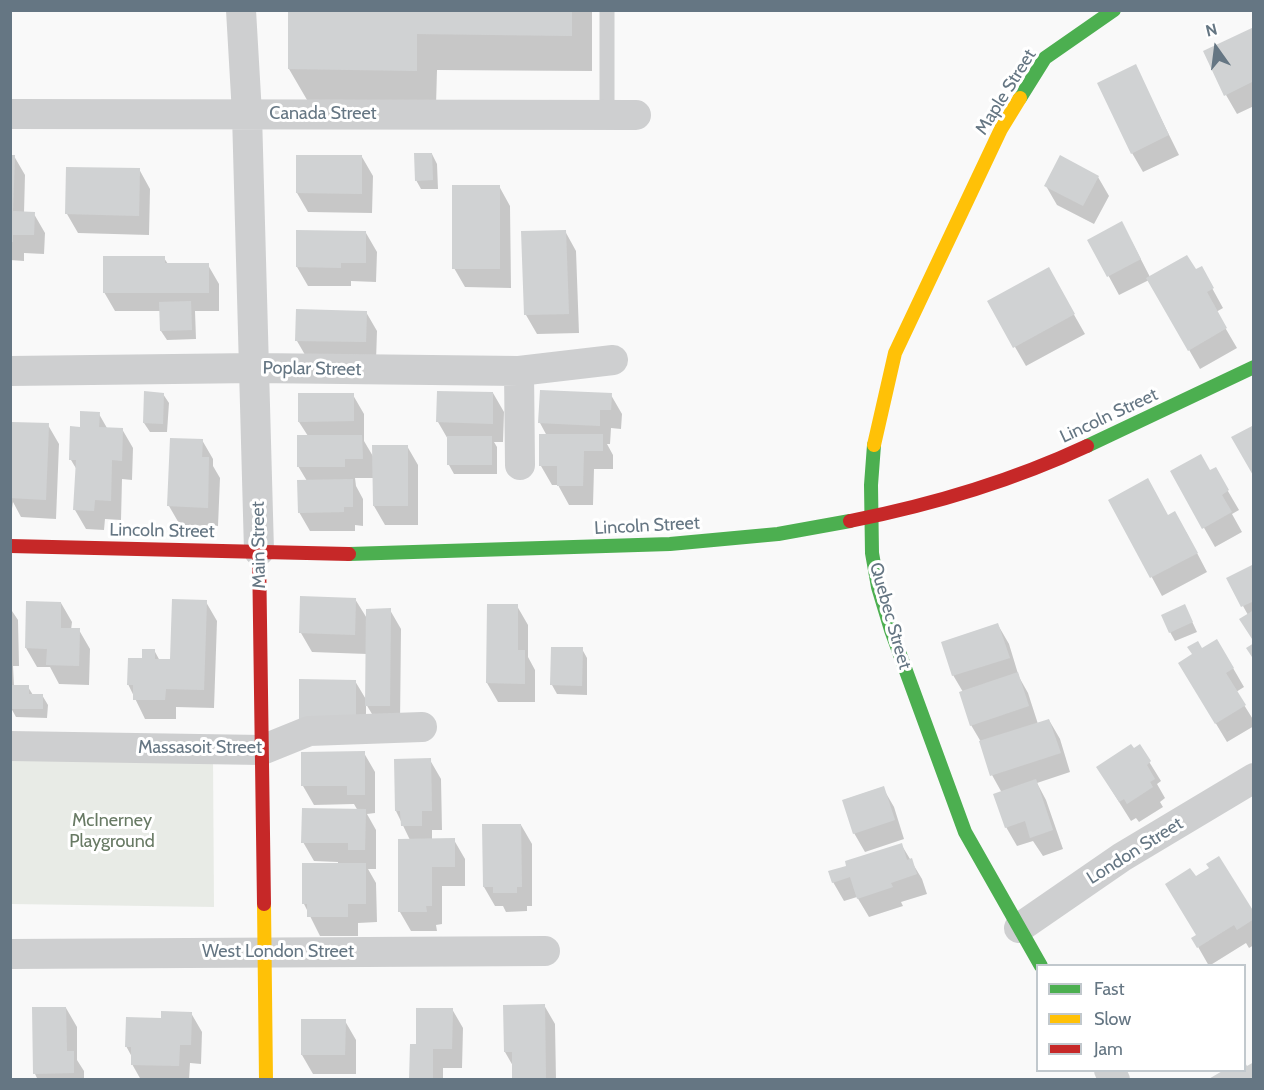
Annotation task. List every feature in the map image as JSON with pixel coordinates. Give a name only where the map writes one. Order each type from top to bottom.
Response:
[{"type":"street","name":"Main Street","points":[[241,10],[247,114],[255,368],[266,1080]]},
{"type":"street","name":"Maple Street","points":[[975,186],[1001,129],[1045,58],[1095,16],[1114,10]]},
{"type":"street","name":"Canada Street","points":[[10,114],[636,115]]},
{"type":"street","name":"Quebec Street","points":[[975,186],[895,353],[875,438],[870,524],[872,553],[878,587],[891,630],[965,832],[1040,964]]},
{"type":"street","name":"Poplar Street","points":[[10,372],[255,368],[519,371],[613,360]]},
{"type":"street","name":"Lincoln Street","points":[[10,546],[370,554],[670,544],[778,534],[849,522],[930,503],[1000,481],[1053,462],[1254,367]]},
{"type":"street","points":[[519,371],[520,465]]},
{"type":"street","name":"Massasoit Street","points":[[10,746],[262,750],[309,731],[422,727]]},
{"type":"street","name":"London Street","points":[[1018,928],[1122,857],[1254,778]]},
{"type":"street","name":"West London Street","points":[[10,954],[545,951]]},
{"type":"lane","points":[[607,10],[607,115]]},
{"type":"green space","name":"McInerney Playground","points":[[11,755],[213,758],[214,907],[11,904]]},
{"type":"building","points":[[288,10],[572,10],[572,36],[417,34],[417,71],[288,69]]},
{"type":"building","points":[[1254,27],[1254,81],[1224,96],[1203,51]]},
{"type":"building","points":[[1136,64],[1169,135],[1131,154],[1097,83]]},
{"type":"building","points":[[414,153],[432,153],[433,180],[415,181]]},
{"type":"building","points":[[10,155],[15,155],[13,211],[35,212],[34,235],[13,235],[13,242],[10,242]]},
{"type":"building","points":[[296,155],[362,155],[362,194],[296,193]]},
{"type":"building","points":[[1060,155],[1099,176],[1083,206],[1044,186]]},
{"type":"building","points":[[66,167],[140,168],[139,216],[65,214]]},
{"type":"building","points":[[452,185],[500,185],[500,269],[452,269]]},
{"type":"building","points":[[1122,221],[1141,259],[1107,277],[1087,240]]},
{"type":"building","points":[[296,230],[366,231],[366,263],[341,263],[341,268],[296,267]]},
{"type":"building","points":[[566,230],[569,314],[524,315],[521,231]]},
{"type":"building","points":[[1187,255],[1196,269],[1202,266],[1214,288],[1207,292],[1227,328],[1188,351],[1146,278]]},
{"type":"building","points":[[103,256],[165,256],[165,263],[209,263],[209,293],[103,293]]},
{"type":"building","points":[[1049,267],[1075,314],[1013,348],[987,301]]},
{"type":"building","points":[[191,301],[192,330],[160,331],[159,302]]},
{"type":"building","points":[[296,309],[367,311],[366,342],[295,341]]},
{"type":"building","points":[[540,390],[612,393],[611,410],[600,410],[600,426],[538,423]]},
{"type":"building","points":[[144,391],[164,393],[163,424],[143,423]]},
{"type":"building","points":[[437,391],[493,392],[493,424],[436,422]]},
{"type":"building","points":[[298,393],[354,393],[354,421],[298,422]]},
{"type":"building","points":[[80,411],[100,412],[99,427],[123,428],[122,461],[112,460],[111,501],[95,500],[94,511],[73,510],[76,460],[69,460],[70,426],[80,427]]},
{"type":"building","points":[[12,422],[49,423],[46,500],[10,498]]},
{"type":"building","points":[[1254,425],[1254,477],[1231,437]]},
{"type":"building","points":[[539,434],[603,434],[603,451],[584,451],[583,486],[557,486],[557,466],[539,466]]},
{"type":"building","points":[[297,435],[362,435],[363,459],[345,459],[345,467],[297,467]]},
{"type":"building","points":[[447,436],[492,436],[492,465],[447,465]]},
{"type":"building","points":[[170,438],[203,439],[202,457],[209,457],[208,508],[167,506]]},
{"type":"building","points":[[372,445],[408,445],[408,506],[373,506]]},
{"type":"building","points":[[1201,454],[1210,470],[1216,467],[1229,490],[1222,495],[1232,512],[1202,529],[1170,471]]},
{"type":"building","points":[[1148,478],[1168,515],[1175,511],[1198,553],[1150,578],[1108,500]]},
{"type":"building","points":[[353,479],[353,507],[344,507],[344,512],[298,513],[297,480]]},
{"type":"building","points":[[1254,564],[1254,601],[1241,607],[1226,578]]},
{"type":"building","points":[[300,596],[356,598],[355,635],[299,633]]},
{"type":"building","points":[[172,599],[207,600],[204,690],[166,689],[165,700],[133,700],[133,685],[127,685],[128,658],[142,658],[142,649],[155,649],[155,659],[170,659]]},
{"type":"building","points":[[26,601],[61,602],[61,628],[80,628],[79,666],[46,665],[47,649],[25,648]]},
{"type":"building","points":[[487,604],[518,604],[518,650],[525,650],[525,684],[486,683]]},
{"type":"building","points":[[1185,604],[1193,622],[1169,633],[1161,615]]},
{"type":"building","points":[[391,608],[390,706],[365,706],[366,609]]},
{"type":"building","points":[[1254,610],[1254,642],[1239,619]]},
{"type":"building","points":[[998,623],[1010,658],[952,676],[941,642]]},
{"type":"building","points":[[1217,639],[1234,668],[1226,673],[1246,705],[1215,724],[1178,663],[1192,654],[1187,647],[1198,641],[1202,648]]},
{"type":"building","points":[[1254,643],[1254,660],[1246,648]]},
{"type":"building","points":[[551,647],[583,647],[582,686],[550,685]]},
{"type":"building","points":[[1018,672],[1029,706],[970,726],[959,692]]},
{"type":"building","points":[[299,679],[356,680],[356,720],[299,719]]},
{"type":"building","points":[[10,685],[29,685],[29,694],[43,694],[43,709],[10,709]]},
{"type":"building","points":[[1049,719],[1061,753],[990,776],[979,741]]},
{"type":"building","points":[[1131,744],[1134,748],[1140,744],[1151,761],[1147,765],[1155,779],[1150,782],[1153,787],[1127,804],[1124,799],[1119,802],[1096,767]]},
{"type":"building","points":[[365,751],[365,795],[347,795],[347,786],[301,786],[301,752]]},
{"type":"building","points":[[431,758],[432,811],[422,811],[422,826],[401,826],[400,811],[395,811],[394,759]]},
{"type":"building","points":[[1036,779],[1053,830],[1030,838],[1025,821],[1005,828],[993,794]]},
{"type":"building","points":[[884,786],[895,820],[853,834],[842,800]]},
{"type":"building","points":[[302,808],[366,809],[365,850],[348,850],[348,843],[301,843]]},
{"type":"building","points":[[482,824],[521,824],[522,887],[517,887],[517,893],[493,893],[493,887],[483,887]]},
{"type":"building","points":[[455,838],[455,867],[432,867],[432,906],[426,906],[427,912],[398,912],[398,839]]},
{"type":"building","points":[[902,843],[907,860],[912,858],[917,874],[891,883],[893,887],[857,899],[850,877],[832,883],[828,871],[846,866],[845,861]]},
{"type":"building","points":[[1219,856],[1254,912],[1254,919],[1237,930],[1234,925],[1197,948],[1191,938],[1196,935],[1165,884],[1190,868],[1196,876],[1209,868],[1206,864]]},
{"type":"building","points":[[302,863],[366,863],[366,904],[348,904],[348,917],[307,917],[307,904],[302,904]]},
{"type":"building","points":[[545,1004],[546,1080],[512,1080],[512,1052],[504,1052],[503,1005]]},
{"type":"building","points":[[32,1007],[66,1007],[67,1051],[74,1051],[74,1073],[33,1074]]},
{"type":"building","points":[[416,1008],[453,1008],[452,1049],[433,1049],[433,1080],[409,1080],[410,1044],[416,1044]]},
{"type":"building","points":[[161,1011],[192,1012],[191,1045],[180,1045],[179,1066],[131,1065],[131,1047],[125,1047],[126,1017],[161,1018]]},
{"type":"building","points":[[301,1019],[346,1019],[345,1055],[301,1055]]},
{"type":"building","points":[[1254,1062],[1254,1080],[1207,1080],[1221,1072],[1246,1072],[1246,1064],[1247,1066]]},
{"type":"traffic: fast","points":[[1020,98],[1045,58],[1114,10]]},
{"type":"traffic: fast","points":[[1087,446],[1254,367]]},
{"type":"traffic: fast","points":[[874,445],[871,485],[872,553],[878,587],[891,630],[965,832],[1040,964]]},
{"type":"traffic: fast","points":[[349,554],[670,544],[778,534],[850,521]]},
{"type":"traffic: slow","points":[[874,445],[895,353],[1001,129],[1020,98]]},
{"type":"traffic: slow","points":[[264,904],[266,1080]]},
{"type":"traffic: jam","points":[[850,521],[971,491],[1059,459],[1087,446]]},
{"type":"traffic: jam","points":[[10,546],[349,554]]},
{"type":"traffic: jam","points":[[259,551],[264,904]]}]
